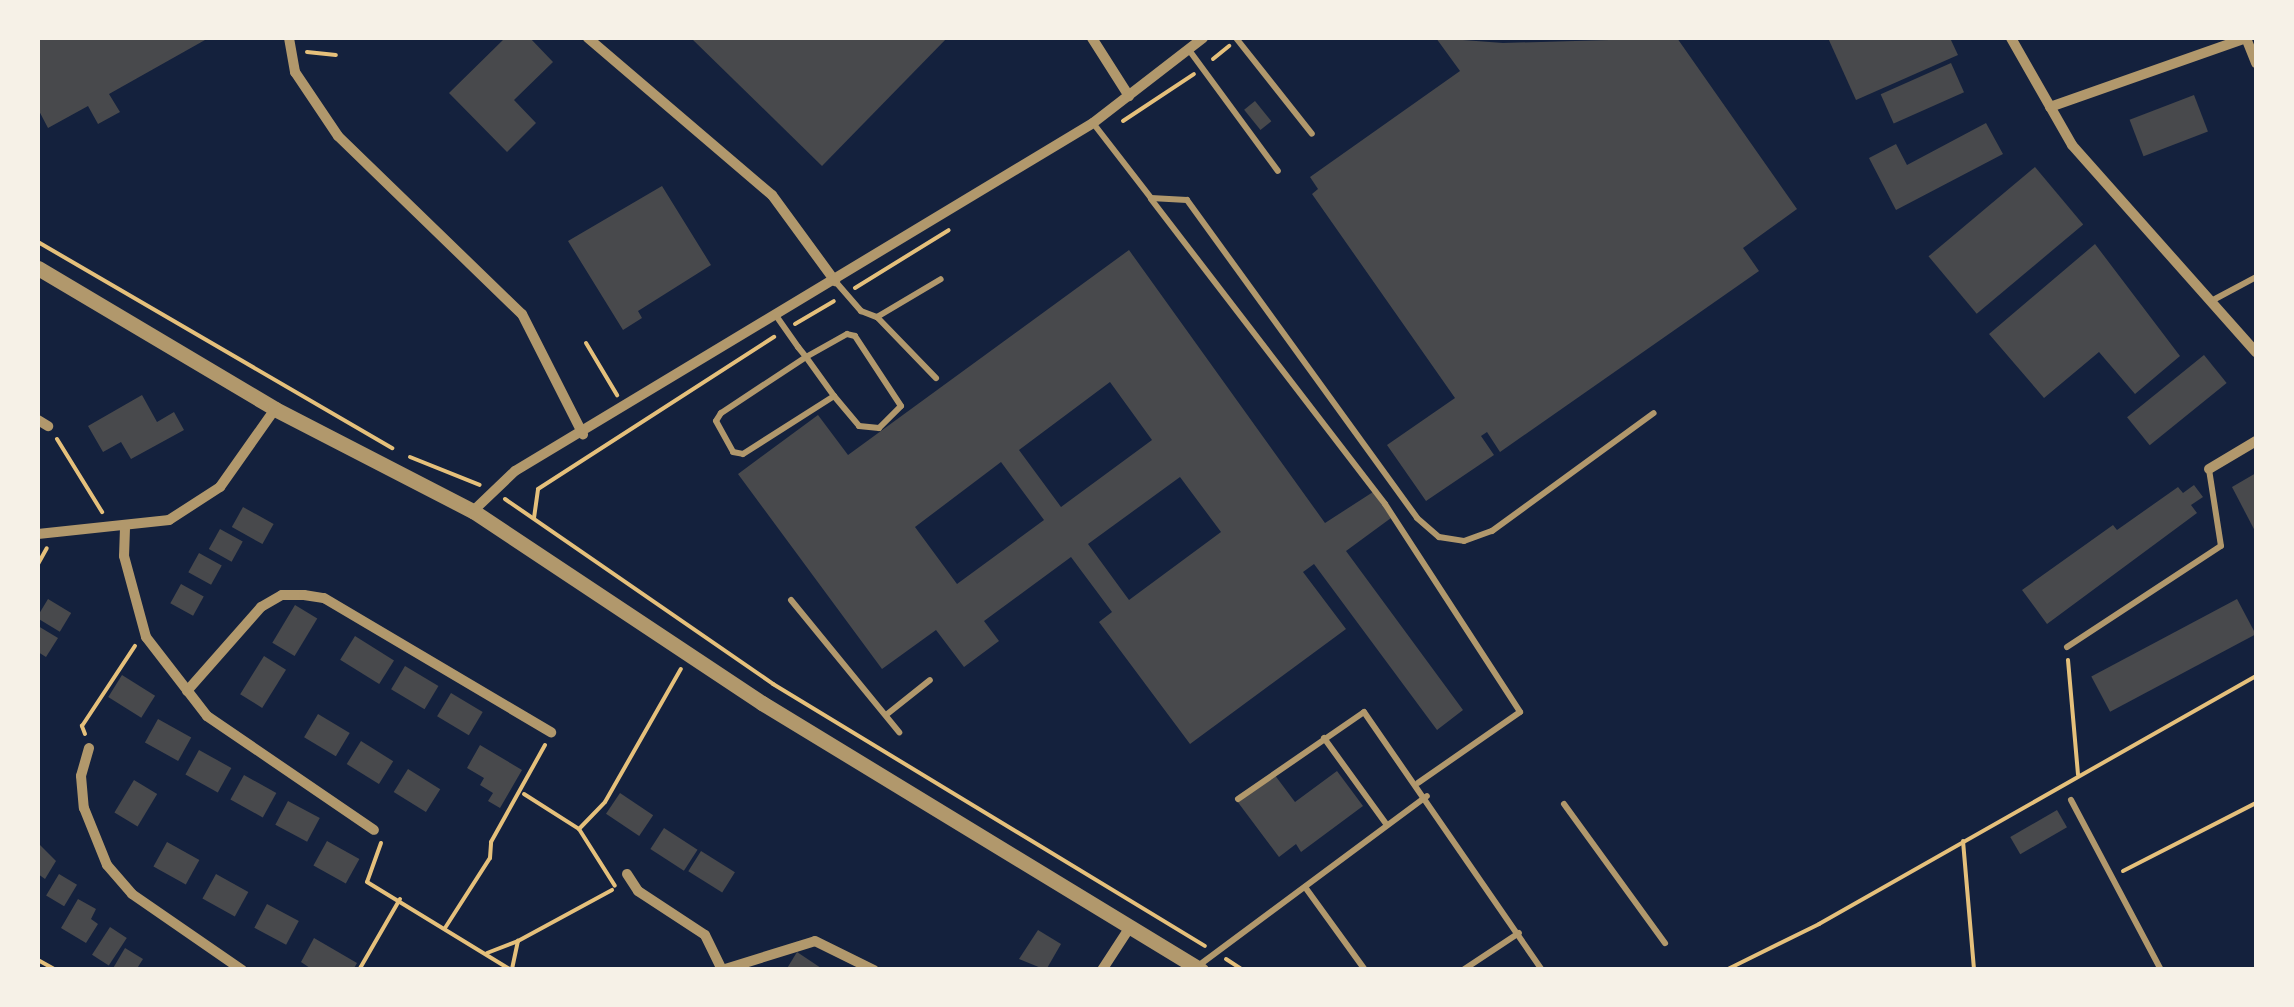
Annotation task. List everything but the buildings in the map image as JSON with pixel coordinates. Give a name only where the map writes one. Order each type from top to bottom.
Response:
[{"type":"street","points":[[290,38],[288,50],[308,96],[338,136],[522,314],[544,346],[583,434]]},
{"type":"street","points":[[588,38],[772,195],[835,281]]},
{"type":"street","points":[[1092,38],[1129,96]]},
{"type":"street","points":[[473,511],[493,490],[1093,123],[1203,38]]},
{"type":"street","points":[[2012,38],[2072,145],[2215,299],[2256,352]]},
{"type":"street","points":[[2050,107],[2246,38],[2256,63]]},
{"type":"street","points":[[38,268],[275,410],[473,511],[689,654],[1199,968]]},
{"type":"street","points":[[38,534],[169,520],[220,487],[275,410]]},
{"type":"street","points":[[2208,470],[2256,441]]},
{"type":"street","points":[[119,528],[146,636],[187,690],[240,744],[374,830]]},
{"type":"street","points":[[187,690],[261,608],[282,595],[304,595],[324,598],[551,732]]},
{"type":"street","points":[[89,748],[82,776],[84,808],[107,865],[132,894],[242,970]]},
{"type":"street","points":[[627,874],[638,891],[705,935],[722,970],[815,940],[874,970]]},
{"type":"street","points":[[1102,970],[1130,927]]},
{"type":"lane","points":[[1236,38],[1312,134]]},
{"type":"lane","points":[[1188,50],[1278,171]]},
{"type":"lane","points":[[1093,123],[1374,489],[1520,712],[1418,784]]},
{"type":"lane","points":[[1150,198],[1187,200],[1417,518],[1439,537],[1464,541],[1492,531],[1654,413]]},
{"type":"lane","points":[[2215,299],[2256,277]]},
{"type":"lane","points":[[876,317],[941,279]]},
{"type":"lane","points":[[835,281],[845,295],[876,317],[936,378]]},
{"type":"lane","points":[[777,317],[806,358],[834,396],[866,430],[896,416],[901,406],[855,336],[806,358],[721,413],[716,421],[732,452],[743,454],[834,396]]},
{"type":"lane","points":[[2067,647],[2221,546],[2208,470]]},
{"type":"lane","points":[[792,600],[899,732]]},
{"type":"lane","points":[[886,715],[930,680]]},
{"type":"lane","points":[[1238,799],[1364,712],[1427,796],[1542,970]]},
{"type":"lane","points":[[1324,738],[1387,825]]},
{"type":"lane","points":[[1199,968],[1427,796]]},
{"type":"lane","points":[[2070,800],[2161,970]]},
{"type":"lane","points":[[1564,804],[1666,943]]},
{"type":"lane","points":[[1305,886],[1365,970]]},
{"type":"lane","points":[[1464,970],[1520,933]]},
{"type":"path","points":[[1102,134],[1202,68],[1236,38]]},
{"type":"path","points":[[288,50],[336,55]]},
{"type":"path","points":[[534,518],[538,489],[957,224]]},
{"type":"path","points":[[38,242],[404,454],[493,490],[773,684],[1243,970]]},
{"type":"path","points":[[586,343],[626,409]]},
{"type":"path","points":[[43,423],[119,528]]},
{"type":"path","points":[[89,748],[82,726],[121,660],[146,636]]},
{"type":"path","points":[[2067,647],[2078,775]]},
{"type":"path","points":[[579,829],[605,802],[689,654]]},
{"type":"path","points":[[1726,970],[2256,676]]},
{"type":"path","points":[[445,928],[524,794],[551,732]]},
{"type":"path","points":[[524,794],[579,829],[612,890]]},
{"type":"path","points":[[2111,878],[2256,803]]},
{"type":"path","points":[[374,830],[384,835],[367,882],[512,970],[518,941]]},
{"type":"path","points":[[1963,841],[1974,970]]},
{"type":"path","points":[[487,953],[518,941],[612,890],[627,874]]},
{"type":"path","points":[[359,970],[400,899]]},
{"type":"path","points":[[38,960],[56,970]]}]
